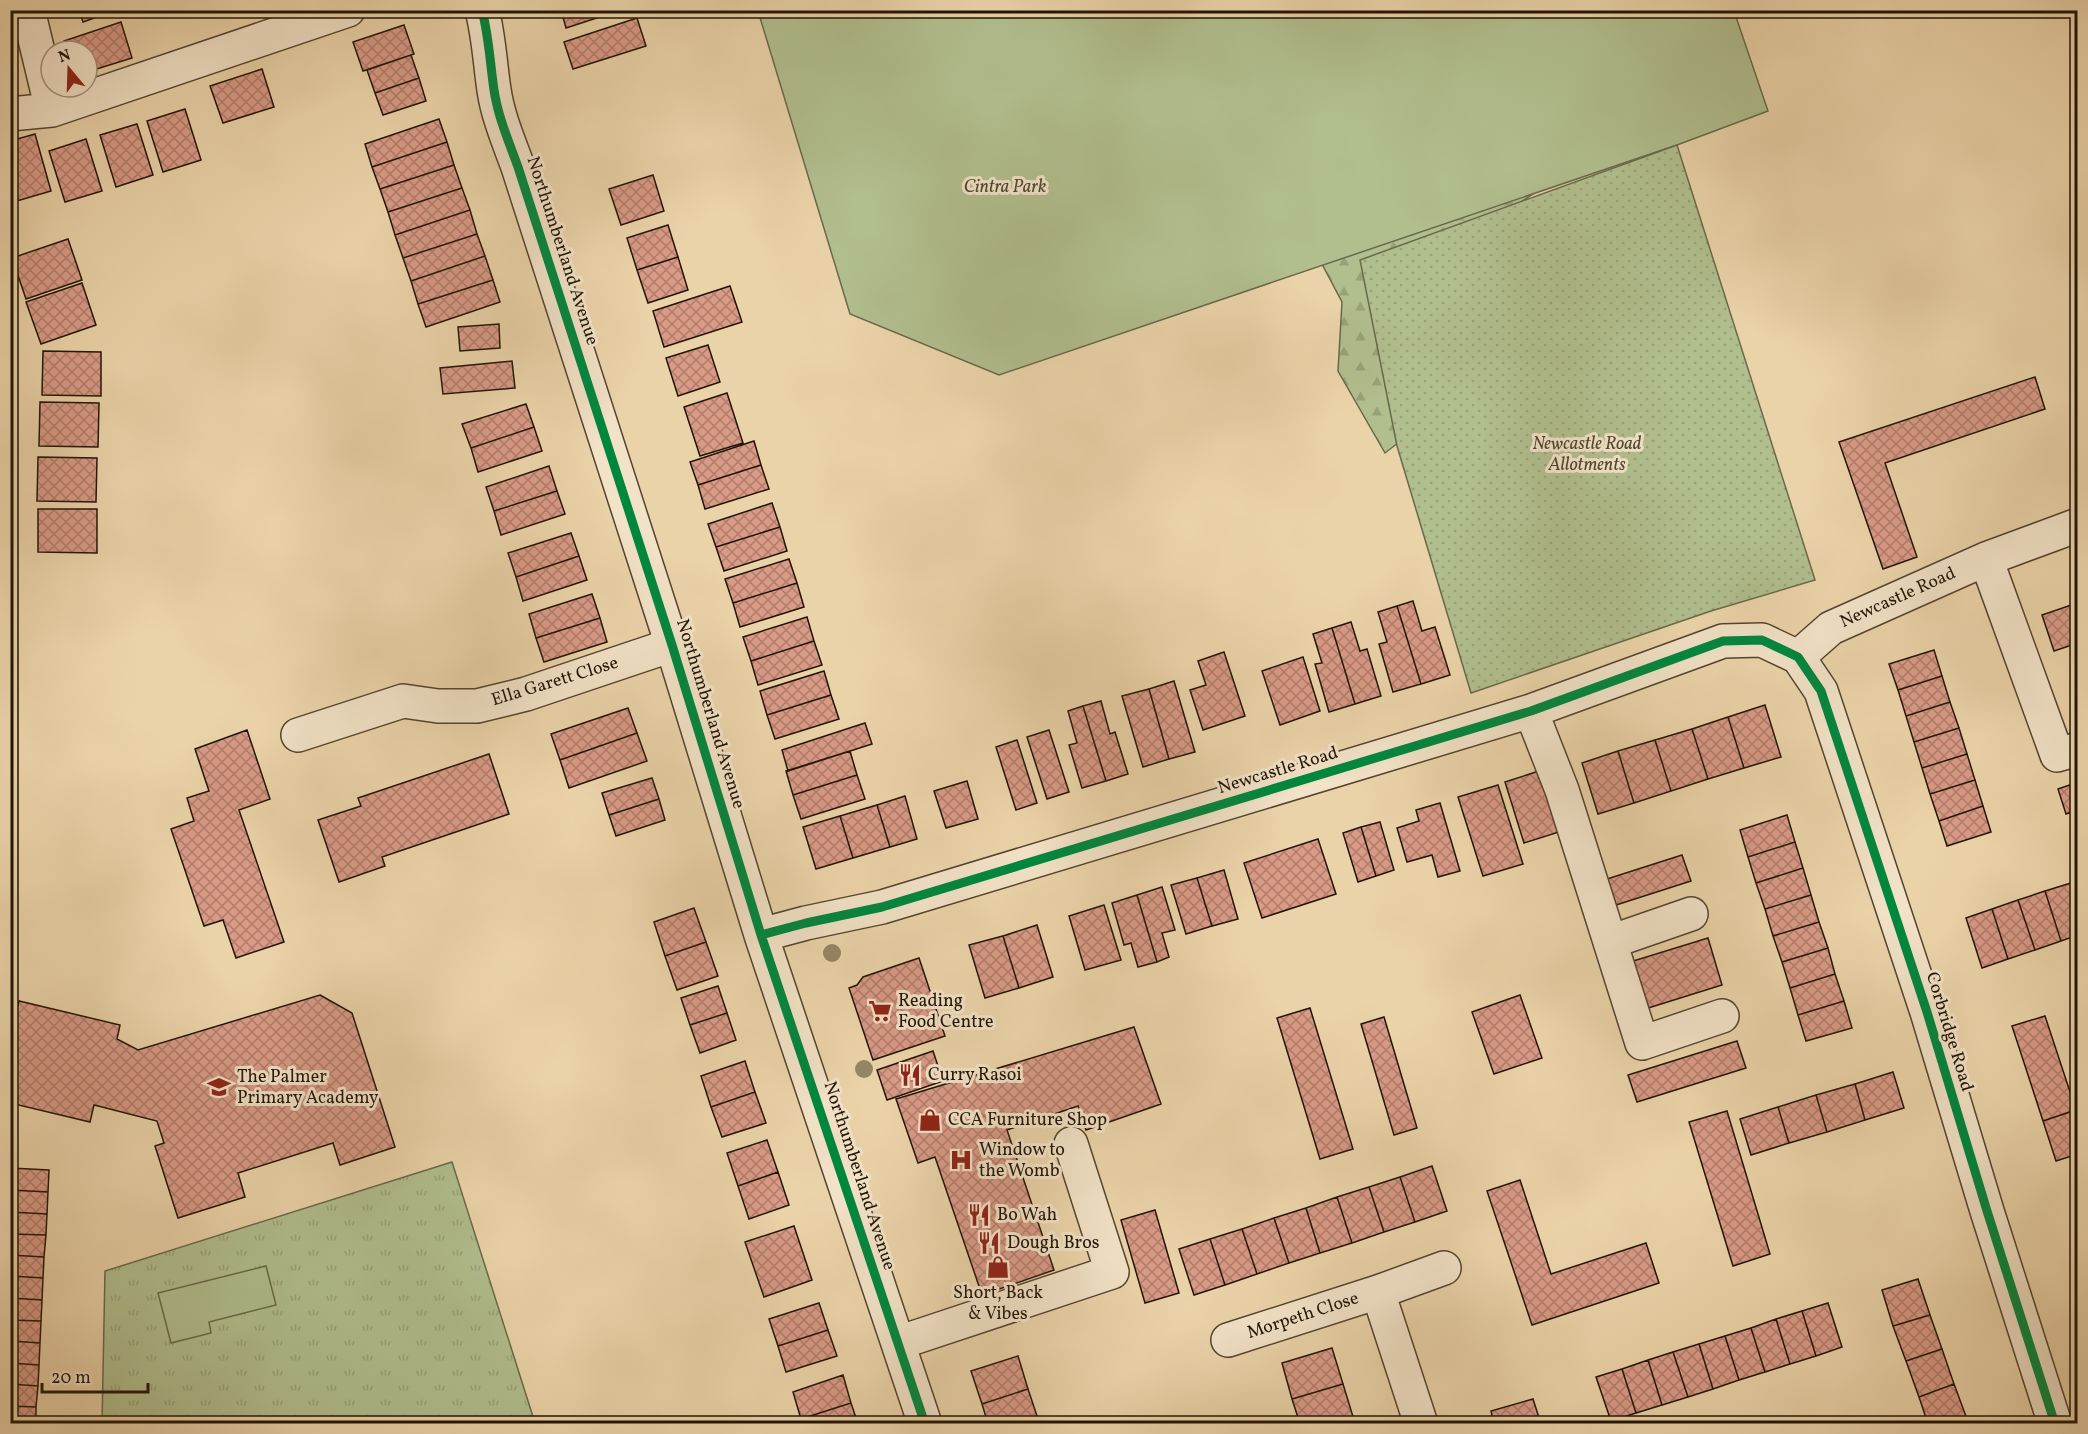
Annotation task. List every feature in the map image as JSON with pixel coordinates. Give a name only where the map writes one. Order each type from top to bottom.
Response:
[{"type":"street","points":[[28,10],[52,110]]},
{"type":"street","points":[[10,114],[52,110],[348,10]]},
{"type":"street","name":"Northumberland Avenue","points":[[482,10],[489,36],[494,91],[503,126],[672,645],[761,935],[925,1424]]},
{"type":"street","name":"Newcastle Road","points":[[761,935],[882,907],[1531,711],[1723,641],[1762,640],[1798,657],[1831,628],[1986,559],[2078,525]]},
{"type":"street","points":[[1986,559],[2057,755],[2078,749]]},
{"type":"street","name":"Ella Garett Close","points":[[298,735],[403,700],[438,706],[477,706],[526,694],[672,645]]},
{"type":"street","name":"Corbridge Road","points":[[1798,657],[1821,691],[1927,1012],[2055,1424]]},
{"type":"street","points":[[1531,711],[1562,790],[1642,1043],[1722,1016]]},
{"type":"street","points":[[1610,942],[1691,914]]},
{"type":"street","points":[[898,1343],[1112,1272],[1071,1144]]},
{"type":"street","name":"Morpeth Close","points":[[1228,1340],[1378,1292],[1444,1268]]},
{"type":"street","name":"Morpeth Close","points":[[1378,1292],[1421,1424]]},
{"type":"green space","name":"Cintra Park","points":[[758,11],[1734,11],[1768,111],[1677,145],[999,375],[850,314]]},
{"type":"green space","points":[[1619,137],[1453,247],[1457,397],[1385,453],[1338,371],[1342,302],[1314,249]]},
{"type":"green space","name":"Newcastle Road Allotments","points":[[1677,145],[1815,580],[1711,611],[1471,693],[1397,446],[1360,260]]},
{"type":"green space","points":[[452,1162],[535,1423],[102,1424],[105,1271]]},
{"type":"green space","points":[[266,1266],[276,1305],[209,1322],[211,1333],[171,1343],[158,1293]]},
{"type":"building","points":[[79,10],[117,10],[83,22]]},
{"type":"building","points":[[561,10],[614,10],[615,12],[566,28]]},
{"type":"building","points":[[637,18],[646,46],[573,69],[564,42]]},
{"type":"building","points":[[121,22],[132,58],[99,68],[99,39],[70,39]]},
{"type":"building","points":[[404,25],[414,54],[363,71],[353,42]]},
{"type":"building","points":[[411,55],[419,78],[375,93],[367,70]]},
{"type":"building","points":[[262,69],[274,107],[223,123],[210,86]]},
{"type":"building","points":[[419,78],[426,101],[383,115],[375,93]]},
{"type":"building","points":[[185,109],[201,160],[163,172],[147,121]]},
{"type":"building","points":[[439,119],[447,142],[372,167],[365,144]]},
{"type":"building","points":[[137,124],[153,175],[116,187],[100,135]]},
{"type":"building","points":[[35,134],[51,191],[10,203],[10,141]]},
{"type":"building","points":[[86,139],[102,191],[65,202],[49,151]]},
{"type":"building","points":[[447,142],[454,165],[380,189],[372,167]]},
{"type":"building","points":[[454,165],[462,188],[388,212],[380,189]]},
{"type":"building","points":[[653,175],[664,211],[621,225],[609,189]]},
{"type":"building","points":[[462,188],[470,210],[395,235],[388,212]]},
{"type":"building","points":[[470,210],[477,234],[403,258],[395,235]]},
{"type":"building","points":[[668,225],[678,257],[637,270],[627,238]]},
{"type":"building","points":[[477,234],[485,256],[411,281],[403,258]]},
{"type":"building","points":[[68,239],[82,280],[26,299],[12,258]]},
{"type":"building","points":[[485,256],[493,280],[418,304],[411,281]]},
{"type":"building","points":[[678,257],[688,290],[648,303],[637,270]]},
{"type":"building","points":[[493,280],[500,302],[426,327],[418,304]]},
{"type":"building","points":[[82,283],[96,325],[41,344],[26,302]]},
{"type":"building","points":[[730,286],[742,322],[664,347],[653,311]]},
{"type":"building","points":[[499,324],[500,348],[460,351],[458,327]]},
{"type":"building","points":[[708,345],[720,382],[678,396],[666,358]]},
{"type":"building","points":[[43,351],[101,352],[101,396],[42,395]]},
{"type":"building","points":[[512,361],[515,388],[443,394],[440,368]]},
{"type":"building","points":[[2035,377],[2045,409],[1885,463],[1917,557],[1883,569],[1839,442]]},
{"type":"building","points":[[727,393],[743,443],[700,456],[684,407]]},
{"type":"building","points":[[40,402],[99,403],[98,447],[39,446]]},
{"type":"building","points":[[526,404],[534,427],[471,448],[462,424]]},
{"type":"building","points":[[534,427],[542,451],[478,472],[471,448]]},
{"type":"building","points":[[754,441],[761,465],[698,485],[690,462]]},
{"type":"building","points":[[38,457],[97,458],[96,502],[37,501]]},
{"type":"building","points":[[761,465],[769,489],[705,509],[698,485]]},
{"type":"building","points":[[549,466],[557,491],[494,511],[486,487]]},
{"type":"building","points":[[557,491],[565,514],[501,535],[494,511]]},
{"type":"building","points":[[772,503],[780,527],[716,547],[708,524]]},
{"type":"building","points":[[38,509],[97,509],[97,553],[38,552]]},
{"type":"building","points":[[780,527],[787,551],[724,571],[716,547]]},
{"type":"building","points":[[571,533],[579,556],[516,577],[508,553]]},
{"type":"building","points":[[579,556],[587,580],[523,601],[516,577]]},
{"type":"building","points":[[789,559],[797,583],[733,603],[725,579]]},
{"type":"building","points":[[797,583],[804,607],[740,627],[733,603]]},
{"type":"building","points":[[592,594],[600,618],[536,638],[529,614]]},
{"type":"building","points":[[1413,601],[1422,631],[1435,627],[1450,675],[1421,684],[1397,606]]},
{"type":"building","points":[[2077,603],[2078,643],[2054,651],[2042,615]]},
{"type":"building","points":[[1397,606],[1421,684],[1393,692],[1379,644],[1387,642],[1378,612]]},
{"type":"building","points":[[807,617],[814,641],[751,661],[743,637]]},
{"type":"building","points":[[600,618],[607,642],[544,662],[536,638]]},
{"type":"building","points":[[1351,622],[1360,651],[1367,649],[1381,696],[1355,704],[1332,628]]},
{"type":"building","points":[[1332,628],[1355,704],[1329,712],[1315,664],[1322,663],[1313,634]]},
{"type":"building","points":[[814,641],[822,665],[758,685],[751,661]]},
{"type":"building","points":[[1934,650],[1942,676],[1898,690],[1889,664]]},
{"type":"building","points":[[1224,652],[1245,716],[1203,730],[1190,690],[1206,685],[1198,661]]},
{"type":"building","points":[[1303,657],[1320,711],[1280,725],[1262,671]]},
{"type":"building","points":[[824,671],[831,695],[767,715],[760,691]]},
{"type":"building","points":[[1942,676],[1950,702],[1906,716],[1898,690]]},
{"type":"building","points":[[1174,681],[1195,752],[1169,759],[1149,689]]},
{"type":"building","points":[[1149,689],[1169,759],[1143,767],[1122,696]]},
{"type":"building","points":[[831,695],[839,719],[775,739],[767,715]]},
{"type":"building","points":[[1101,701],[1110,734],[1115,732],[1128,774],[1106,781],[1083,706]]},
{"type":"building","points":[[1950,702],[1959,728],[1914,742],[1906,716]]},
{"type":"building","points":[[1765,705],[1781,757],[1744,768],[1728,717]]},
{"type":"building","points":[[1083,706],[1106,781],[1082,788],[1069,745],[1077,743],[1068,711]]},
{"type":"building","points":[[628,708],[637,733],[560,760],[551,734]]},
{"type":"building","points":[[1728,717],[1744,768],[1708,779],[1692,729]]},
{"type":"building","points":[[865,723],[872,744],[788,771],[782,750]]},
{"type":"building","points":[[1959,728],[1967,754],[1922,768],[1914,742]]},
{"type":"building","points":[[1692,729],[1708,779],[1671,791],[1655,740]]},
{"type":"building","points":[[247,730],[270,799],[239,810],[284,942],[236,958],[223,920],[204,926],[171,829],[194,821],[187,798],[209,791],[195,749]]},
{"type":"building","points":[[1049,730],[1069,792],[1047,799],[1027,737]]},
{"type":"building","points":[[637,733],[647,761],[569,788],[560,760]]},
{"type":"building","points":[[1017,740],[1037,803],[1016,810],[996,747]]},
{"type":"building","points":[[1655,740],[1671,791],[1634,803],[1618,751]]},
{"type":"building","points":[[850,751],[857,775],[793,795],[786,771]]},
{"type":"building","points":[[1618,751],[1634,803],[1598,814],[1582,763]]},
{"type":"building","points":[[489,754],[509,814],[382,857],[385,866],[339,882],[318,820],[361,806],[358,798]]},
{"type":"building","points":[[1967,754],[1975,780],[1930,794],[1922,768]]},
{"type":"building","points":[[1542,770],[1562,831],[1524,843],[1505,782]]},
{"type":"building","points":[[857,775],[865,799],[801,819],[793,795]]},
{"type":"building","points":[[652,778],[659,799],[609,815],[602,793]]},
{"type":"building","points":[[1975,780],[1983,806],[1939,821],[1930,794]]},
{"type":"building","points":[[967,781],[978,819],[946,828],[934,791]]},
{"type":"building","points":[[2078,782],[2078,810],[2066,814],[2058,789]]},
{"type":"building","points":[[1498,785],[1523,864],[1483,876],[1458,797]]},
{"type":"building","points":[[905,796],[917,839],[890,847],[877,805]]},
{"type":"building","points":[[659,799],[665,820],[616,836],[609,815]]},
{"type":"building","points":[[1440,803],[1460,871],[1438,877],[1432,855],[1407,862],[1397,828],[1419,821],[1416,810]]},
{"type":"building","points":[[877,805],[890,847],[853,858],[840,816]]},
{"type":"building","points":[[1983,806],[1991,832],[1947,846],[1939,821]]},
{"type":"building","points":[[1787,815],[1795,842],[1748,857],[1740,830]]},
{"type":"building","points":[[840,816],[853,858],[816,869],[803,827]]},
{"type":"building","points":[[1380,822],[1394,870],[1376,876],[1361,827]]},
{"type":"building","points":[[1361,827],[1376,876],[1358,882],[1343,833]]},
{"type":"building","points":[[1318,839],[1336,894],[1262,918],[1244,863]]},
{"type":"building","points":[[1795,842],[1803,868],[1756,883],[1748,857]]},
{"type":"building","points":[[1682,855],[1691,881],[1616,905],[1607,879]]},
{"type":"building","points":[[1803,868],[1811,895],[1765,909],[1756,883]]},
{"type":"building","points":[[1224,870],[1238,919],[1212,926],[1197,878]]},
{"type":"building","points":[[1197,878],[1212,926],[1186,934],[1171,885]]},
{"type":"building","points":[[2078,880],[2078,901],[2071,883]]},
{"type":"building","points":[[2071,883],[2078,901],[2078,935],[2061,941],[2045,891]]},
{"type":"building","points":[[1162,887],[1175,930],[1162,933],[1169,957],[1157,962],[1137,895]]},
{"type":"building","points":[[2045,891],[2061,941],[2035,950],[2018,900]]},
{"type":"building","points":[[1137,895],[1157,962],[1138,967],[1131,943],[1124,945],[1112,903]]},
{"type":"building","points":[[1811,895],[1819,922],[1773,936],[1765,909]]},
{"type":"building","points":[[2018,900],[2035,950],[2008,959],[1992,909]]},
{"type":"building","points":[[1104,905],[1121,960],[1085,970],[1069,916]]},
{"type":"building","points":[[694,908],[706,942],[665,956],[654,922]]},
{"type":"building","points":[[1992,909],[2008,959],[1982,968],[1966,918]]},
{"type":"building","points":[[1819,922],[1828,948],[1782,962],[1773,936]]},
{"type":"building","points":[[1037,925],[1053,977],[1019,988],[1003,936]]},
{"type":"building","points":[[1003,936],[1019,988],[985,998],[969,945]]},
{"type":"building","points":[[1708,938],[1722,985],[1645,1009],[1630,962]]},
{"type":"building","points":[[706,942],[718,976],[677,990],[665,956]]},
{"type":"building","points":[[1828,948],[1835,974],[1790,988],[1782,962]]},
{"type":"building","points":[[919,958],[945,1036],[873,1060],[849,988],[857,985],[863,977]]},
{"type":"building","points":[[1835,974],[1844,1001],[1798,1015],[1790,988]]},
{"type":"building","points":[[718,986],[727,1013],[690,1025],[681,998]]},
{"type":"building","points":[[320,995],[352,1013],[395,1147],[340,1165],[333,1143],[238,1173],[245,1197],[178,1218],[155,1146],[164,1143],[157,1121],[94,1105],[90,1122],[10,1103],[10,1035],[19,1001],[120,1025],[117,1039],[138,1050]]},
{"type":"building","points":[[1520,995],[1542,1058],[1494,1074],[1472,1012]]},
{"type":"building","points":[[1844,1001],[1852,1028],[1806,1041],[1798,1015]]},
{"type":"building","points":[[1310,1008],[1353,1149],[1320,1159],[1277,1018]]},
{"type":"building","points":[[727,1013],[736,1040],[700,1053],[690,1025]]},
{"type":"building","points":[[2045,1016],[2076,1110],[2043,1121],[2012,1026]]},
{"type":"building","points":[[1384,1017],[1417,1128],[1394,1135],[1361,1024]]},
{"type":"building","points":[[1134,1027],[1161,1104],[1086,1130],[1078,1106],[1007,1130],[1054,1270],[982,1295],[935,1157],[918,1163],[896,1099]]},
{"type":"building","points":[[1737,1041],[1746,1068],[1637,1102],[1628,1075]]},
{"type":"building","name":"Curry Rasoi","points":[[933,1051],[943,1081],[887,1100],[877,1070]]},
{"type":"building","points":[[745,1061],[755,1092],[711,1107],[701,1076]]},
{"type":"building","points":[[1893,1072],[1904,1108],[1865,1120],[1855,1084]]},
{"type":"building","points":[[1855,1084],[1865,1120],[1827,1132],[1816,1095]]},
{"type":"building","points":[[755,1092],[766,1123],[722,1137],[711,1107]]},
{"type":"building","points":[[1816,1095],[1827,1132],[1789,1143],[1778,1107]]},
{"type":"building","points":[[1778,1107],[1789,1143],[1751,1155],[1740,1119]]},
{"type":"building","points":[[2078,1109],[2078,1154],[2056,1161],[2043,1121]]},
{"type":"building","points":[[1727,1111],[1770,1254],[1733,1266],[1689,1122]]},
{"type":"building","points":[[767,1140],[778,1172],[738,1186],[727,1153]]},
{"type":"building","points":[[1432,1166],[1447,1211],[1415,1222],[1400,1177]]},
{"type":"building","points":[[10,1168],[49,1170],[48,1192],[10,1190]]},
{"type":"building","points":[[778,1172],[789,1205],[749,1219],[738,1186]]},
{"type":"building","points":[[1400,1177],[1415,1222],[1384,1232],[1369,1187]]},
{"type":"building","points":[[1520,1180],[1551,1274],[1646,1243],[1659,1283],[1532,1325],[1487,1191]]},
{"type":"building","points":[[1369,1187],[1384,1232],[1352,1243],[1337,1197]]},
{"type":"building","points":[[10,1190],[48,1192],[47,1214],[10,1212]]},
{"type":"building","points":[[1337,1197],[1352,1243],[1320,1253],[1306,1208]]},
{"type":"building","points":[[1306,1208],[1320,1253],[1289,1263],[1274,1218]]},
{"type":"building","points":[[1155,1210],[1179,1293],[1145,1303],[1121,1220]]},
{"type":"building","points":[[10,1212],[47,1214],[46,1235],[10,1234]]},
{"type":"building","points":[[1274,1218],[1289,1263],[1257,1274],[1242,1229]]},
{"type":"building","points":[[794,1226],[812,1280],[764,1297],[745,1242]]},
{"type":"building","points":[[1242,1229],[1257,1274],[1225,1285],[1210,1239]]},
{"type":"building","points":[[2078,1229],[2078,1249],[2071,1231]]},
{"type":"building","points":[[10,1234],[46,1235],[44,1257],[10,1255]]},
{"type":"building","points":[[1210,1239],[1225,1285],[1194,1295],[1179,1249]]},
{"type":"building","points":[[10,1255],[44,1257],[43,1278],[10,1276]]},
{"type":"building","points":[[10,1276],[43,1278],[42,1300],[10,1298]]},
{"type":"building","points":[[1918,1279],[1930,1315],[1893,1326],[1882,1290]]},
{"type":"building","points":[[10,1298],[42,1300],[41,1321],[10,1320]]},
{"type":"building","points":[[819,1303],[828,1330],[778,1346],[769,1319]]},
{"type":"building","points":[[1828,1303],[1842,1347],[1816,1356],[1802,1311]]},
{"type":"building","points":[[1802,1311],[1816,1356],[1790,1364],[1776,1319]]},
{"type":"building","points":[[1930,1315],[1942,1349],[1906,1361],[1893,1326]]},
{"type":"building","points":[[1776,1319],[1790,1364],[1765,1372],[1751,1328]]},
{"type":"building","points":[[10,1320],[41,1321],[40,1343],[10,1341]]},
{"type":"building","points":[[1751,1328],[1765,1372],[1739,1380],[1725,1336]]},
{"type":"building","points":[[828,1330],[837,1356],[786,1372],[778,1346]]},
{"type":"building","points":[[1725,1336],[1739,1380],[1713,1389],[1699,1344]]},
{"type":"building","points":[[10,1341],[40,1343],[39,1365],[10,1363]]},
{"type":"building","points":[[1699,1344],[1713,1389],[1688,1397],[1673,1352]]},
{"type":"building","points":[[1332,1348],[1343,1384],[1292,1399],[1282,1363]]},
{"type":"building","points":[[1942,1349],[1954,1384],[1919,1397],[1906,1361]]},
{"type":"building","points":[[1673,1352],[1688,1397],[1662,1405],[1648,1360]]},
{"type":"building","points":[[1018,1356],[1028,1389],[982,1404],[971,1371]]},
{"type":"building","points":[[1648,1360],[1662,1405],[1636,1413],[1622,1369]]},
{"type":"building","points":[[10,1363],[39,1365],[38,1386],[10,1384]]},
{"type":"building","points":[[1622,1369],[1636,1413],[1611,1421],[1596,1377]]},
{"type":"building","points":[[843,1375],[851,1403],[801,1419],[793,1392]]},
{"type":"building","points":[[10,1384],[38,1386],[36,1407],[10,1406]]},
{"type":"building","points":[[1343,1384],[1354,1420],[1342,1424],[1300,1424],[1292,1399]]},
{"type":"building","points":[[1954,1384],[1967,1419],[1955,1424],[1928,1424],[1919,1397]]},
{"type":"building","points":[[1028,1389],[1039,1422],[988,1424],[982,1404]]},
{"type":"building","points":[[1533,1399],[1541,1424],[1494,1424],[1491,1411]]},
{"type":"building","points":[[851,1403],[858,1424],[803,1424],[801,1419]]},
{"type":"building","points":[[10,1406],[36,1407],[36,1424],[10,1424]]},
{"type":"cycle path","points":[[482,10],[501,120],[672,645],[761,935],[925,1424]]},
{"type":"cycle path","points":[[761,935],[882,907],[1531,711],[1723,641],[1762,640],[1798,657],[1821,691],[1927,1012],[2055,1424]]},
{"type":"place","name":"Reading Food Centre","points":[[880,1011]]},
{"type":"place","name":"Curry Rasoi","points":[[910,1075]]},
{"type":"place","name":"The Palmer Primary Academy","points":[[219,1087]]},
{"type":"place","name":"CCA Furniture Shop","points":[[930,1120]]},
{"type":"place","name":"Window to the Womb","points":[[961,1160]]},
{"type":"place","name":"Bo Wah","points":[[979,1215]]},
{"type":"place","name":"Dough Bros","points":[[989,1243]]},
{"type":"place","name":"Short, Back & Vibes","points":[[998,1267]]}]
